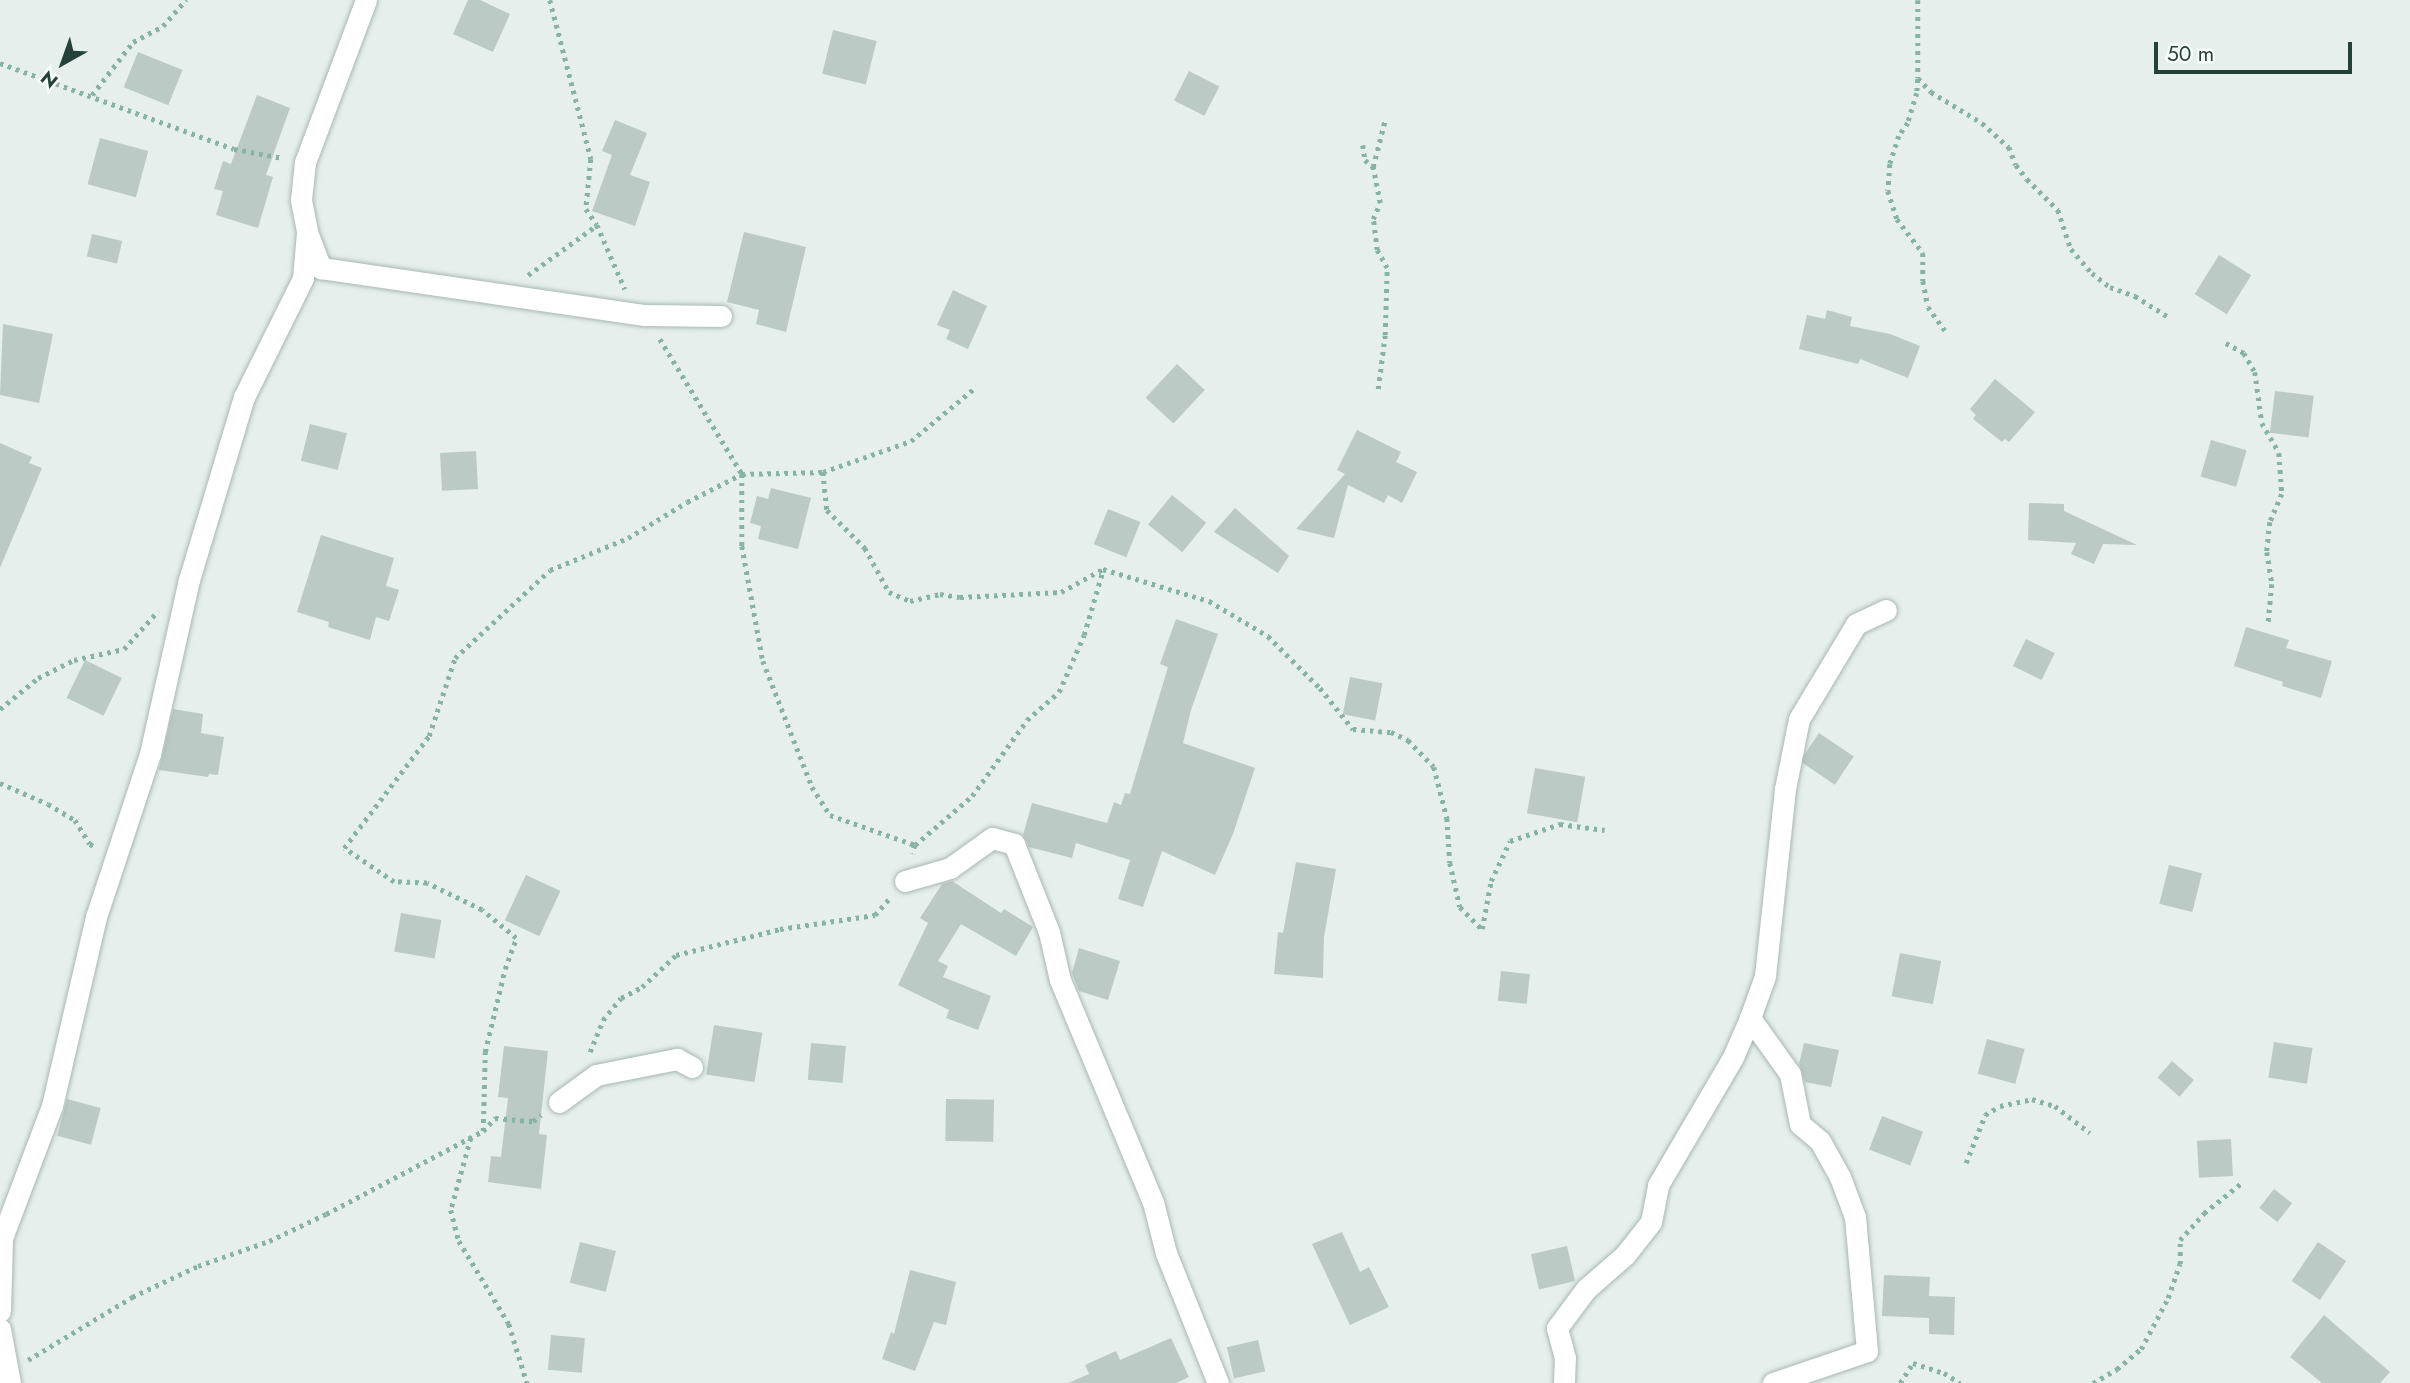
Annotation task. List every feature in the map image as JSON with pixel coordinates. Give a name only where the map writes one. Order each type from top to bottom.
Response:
[{"type":"street","points":[[366,0],[305,162],[301,200],[307,232],[321,268],[640,314],[721,316]]},
{"type":"street","points":[[0,1311],[2,1238],[52,1106],[96,917],[150,754],[189,580],[244,397],[303,278],[307,232]]},
{"type":"street","points":[[1564,1383],[1565,1358],[1556,1328],[1587,1289],[1625,1255],[1651,1222],[1658,1185],[1733,1057],[1765,976],[1785,789],[1799,719],[1856,624],[1886,610]]},
{"type":"street","points":[[905,881],[950,868],[992,838],[1014,844],[1049,932],[1060,980],[1153,1202],[1166,1253],[1219,1383]]},
{"type":"street","points":[[1750,1018],[1790,1074],[1800,1124],[1820,1141],[1855,1217],[1867,1351],[1773,1383]]},
{"type":"street","points":[[559,1102],[596,1074],[677,1059],[692,1067]]},
{"type":"street","points":[[0,1329],[9,1379]]},
{"type":"path","points":[[92,94],[133,41],[163,26],[186,0]]},
{"type":"path","points":[[550,0],[591,159],[586,209],[597,225],[640,314],[741,474],[743,546],[763,661],[812,787],[830,815],[915,845]]},
{"type":"path","points":[[1918,0],[1918,78],[1914,103],[1889,164],[1888,191],[1897,219],[1923,253],[1923,281],[1928,307],[1945,330]]},
{"type":"path","points":[[0,63],[92,94],[234,149],[305,162]]},
{"type":"path","points":[[1918,78],[1931,92],[1982,123],[2009,147],[2016,165],[2058,210],[2071,249],[2092,273],[2110,287],[2135,296],[2167,316]]},
{"type":"path","points":[[1378,389],[1385,335],[1387,268],[1377,250],[1373,219],[1380,203],[1373,167],[1385,120]]},
{"type":"path","points":[[1363,145],[1365,160],[1373,167]]},
{"type":"path","points":[[501,293],[597,225]]},
{"type":"path","points":[[2226,343],[2244,353],[2255,372],[2262,423],[2279,453],[2282,494],[2270,522],[2267,552],[2272,584],[2268,626]]},
{"type":"path","points":[[483,1132],[485,1052],[505,970],[516,938],[482,910],[427,883],[394,882],[344,848],[429,736],[455,659],[550,570],[628,538],[687,502],[741,474],[823,472],[911,441],[976,387]]},
{"type":"path","points":[[823,472],[827,510],[865,548],[889,592],[910,601],[940,594],[960,597],[1060,592],[1103,569],[1209,601],[1268,636],[1320,688],[1353,729],[1391,732],[1408,740],[1434,768],[1447,818],[1450,863],[1460,907],[1482,929],[1491,881],[1510,841],[1560,824],[1605,830]]},
{"type":"path","points":[[589,1054],[603,1020],[621,998],[642,987],[676,955],[780,929],[875,915],[905,881],[915,845],[972,796],[1027,720],[1059,692],[1084,635],[1103,569]]},
{"type":"path","points":[[0,709],[38,678],[74,660],[124,649],[136,631],[189,580]]},
{"type":"path","points":[[0,783],[48,804],[75,820],[90,844],[116,857]]},
{"type":"path","points":[[1966,1163],[1985,1115],[2000,1106],[2032,1099],[2055,1106],[2090,1133]]},
{"type":"path","points":[[9,1379],[132,1297],[198,1266],[270,1241],[483,1132],[495,1118],[533,1121],[559,1102]]},
{"type":"path","points":[[472,1138],[451,1210],[459,1241],[509,1324],[527,1383]]},
{"type":"path","points":[[2093,1383],[2117,1369],[2141,1349],[2180,1264],[2180,1240],[2204,1213],[2243,1182]]},
{"type":"path","points":[[1900,1383],[1913,1363],[1944,1373],[1959,1383]]},
{"type":"building","points":[[468,0],[480,0],[510,14],[493,52],[453,34]]},
{"type":"building","points":[[833,30],[877,41],[866,85],[822,74]]},
{"type":"building","points":[[138,52],[183,70],[168,105],[124,87]]},
{"type":"building","points":[[1189,71],[1219,86],[1204,116],[1174,100]]},
{"type":"building","points":[[257,95],[290,108],[266,175],[273,177],[258,228],[216,215],[223,191],[214,189],[223,161],[231,164]]},
{"type":"building","points":[[615,120],[647,133],[630,175],[650,182],[635,226],[592,211],[612,155],[602,151]]},
{"type":"building","points":[[100,138],[148,151],[136,197],[88,184]]},
{"type":"building","points":[[744,232],[806,247],[786,332],[756,324],[759,310],[727,302]]},
{"type":"building","points":[[92,234],[122,241],[117,263],[87,256]]},
{"type":"building","points":[[2219,255],[2251,275],[2227,314],[2195,294]]},
{"type":"building","points":[[953,290],[987,306],[968,349],[946,339],[950,330],[937,325]]},
{"type":"building","points":[[1827,310],[1852,317],[1850,326],[1890,334],[1920,346],[1908,378],[1860,359],[1858,364],[1799,349],[1807,315],[1825,319]]},
{"type":"building","points":[[3,324],[53,334],[39,403],[0,395]]},
{"type":"building","points":[[1177,364],[1205,390],[1173,424],[1146,398]]},
{"type":"building","points":[[1995,379],[2035,412],[2009,442],[2005,439],[2002,442],[1973,419],[1976,415],[1970,409]]},
{"type":"building","points":[[2275,391],[2314,396],[2309,437],[2270,433]]},
{"type":"building","points":[[310,424],[347,433],[338,470],[301,461]]},
{"type":"building","points":[[1357,430],[1401,452],[1396,462],[1417,472],[1402,503],[1388,495],[1384,503],[1348,485],[1334,538],[1296,529],[1345,474],[1337,470]]},
{"type":"building","points":[[2211,440],[2247,450],[2236,487],[2201,477]]},
{"type":"building","points":[[0,443],[32,457],[29,463],[42,468],[0,568]]},
{"type":"building","points":[[476,451],[478,489],[442,491],[440,453]]},
{"type":"building","points":[[771,488],[811,498],[798,549],[758,539],[761,526],[750,523],[757,496],[768,499]]},
{"type":"building","points":[[1172,495],[1206,523],[1182,552],[1148,525]]},
{"type":"building","points":[[2029,503],[2064,504],[2064,511],[2137,545],[2103,544],[2094,564],[2071,554],[2076,543],[2028,540]]},
{"type":"building","points":[[1235,508],[1289,556],[1278,573],[1214,532]]},
{"type":"building","points":[[1108,509],[1140,522],[1126,557],[1094,544]]},
{"type":"building","points":[[321,535],[394,558],[386,586],[399,590],[389,621],[376,617],[370,640],[328,627],[329,622],[297,612]]},
{"type":"building","points":[[1176,619],[1218,634],[1191,710],[1183,743],[1255,768],[1233,834],[1215,875],[1162,851],[1143,907],[1118,899],[1130,860],[1076,843],[1072,858],[1029,847],[1023,835],[1032,803],[1107,823],[1114,802],[1121,805],[1125,793],[1130,794],[1168,667],[1160,664]]},
{"type":"building","points":[[2246,627],[2289,640],[2286,648],[2332,661],[2321,698],[2282,686],[2283,682],[2234,666]]},
{"type":"building","points":[[2026,639],[2055,653],[2042,680],[2013,666]]},
{"type":"building","points":[[85,660],[122,678],[103,716],[67,698]]},
{"type":"building","points":[[1350,677],[1382,683],[1375,721],[1343,714]]},
{"type":"building","points":[[173,709],[203,714],[201,733],[224,737],[218,775],[209,774],[208,777],[159,770]]},
{"type":"building","points":[[1819,733],[1854,756],[1835,785],[1800,761]]},
{"type":"building","points":[[1535,768],[1585,777],[1577,822],[1527,813]]},
{"type":"building","points":[[1296,862],[1336,869],[1324,937],[1323,978],[1274,974],[1278,932],[1283,933]]},
{"type":"building","points":[[2169,865],[2202,873],[2192,912],[2159,904]]},
{"type":"building","points":[[526,875],[560,891],[539,936],[505,920]]},
{"type":"building","points":[[952,881],[1001,913],[1004,909],[1033,927],[1016,956],[961,924],[938,961],[948,966],[943,977],[991,996],[978,1030],[946,1018],[949,1010],[898,985],[928,923],[920,918],[942,884]]},
{"type":"building","points":[[401,913],[441,920],[435,959],[394,951]]},
{"type":"building","points":[[1079,948],[1120,961],[1108,1000],[1079,991],[1072,973]]},
{"type":"building","points":[[1900,953],[1941,961],[1933,1004],[1892,996]]},
{"type":"building","points":[[1501,971],[1530,974],[1527,1004],[1498,1001]]},
{"type":"building","points":[[714,1025],[762,1033],[755,1082],[706,1074]]},
{"type":"building","points":[[1987,1039],[2025,1049],[2015,1084],[1978,1074]]},
{"type":"building","points":[[2274,1042],[2313,1048],[2307,1084],[2268,1078]]},
{"type":"building","points":[[811,1043],[846,1046],[843,1083],[808,1080]]},
{"type":"building","points":[[1804,1043],[1839,1050],[1831,1087],[1805,1082],[1799,1064]]},
{"type":"building","points":[[504,1046],[548,1051],[539,1134],[547,1135],[541,1189],[488,1182],[491,1156],[501,1157],[508,1098],[498,1097]]},
{"type":"building","points":[[2172,1061],[2194,1080],[2179,1097],[2158,1078]]},
{"type":"building","points":[[67,1099],[101,1108],[91,1145],[57,1136]]},
{"type":"building","points":[[946,1099],[994,1100],[993,1142],[945,1141]]},
{"type":"building","points":[[1882,1116],[1923,1132],[1910,1165],[1869,1150]]},
{"type":"building","points":[[2231,1139],[2233,1176],[2199,1178],[2197,1141]]},
{"type":"building","points":[[2274,1189],[2292,1203],[2277,1222],[2259,1208]]},
{"type":"building","points":[[1342,1232],[1360,1272],[1369,1267],[1389,1307],[1350,1325],[1312,1244]]},
{"type":"building","points":[[580,1242],[616,1251],[606,1292],[570,1283]]},
{"type":"building","points":[[2318,1242],[2346,1261],[2320,1300],[2292,1281]]},
{"type":"building","points":[[1567,1246],[1575,1281],[1539,1289],[1531,1254]]},
{"type":"building","points":[[910,1270],[956,1282],[946,1325],[934,1322],[915,1371],[882,1359],[891,1332],[894,1334]]},
{"type":"building","points":[[1884,1275],[1930,1277],[1929,1296],[1955,1297],[1954,1335],[1929,1334],[1929,1318],[1882,1316]]},
{"type":"building","points":[[2324,1315],[2390,1372],[2380,1383],[2322,1383],[2290,1357]]},
{"type":"building","points":[[551,1335],[585,1338],[582,1373],[548,1370]]},
{"type":"building","points":[[1171,1338],[1189,1377],[1176,1383],[1068,1383],[1089,1374],[1085,1365],[1116,1351],[1120,1360]]},
{"type":"building","points":[[1258,1340],[1265,1371],[1234,1378],[1227,1347]]}]
